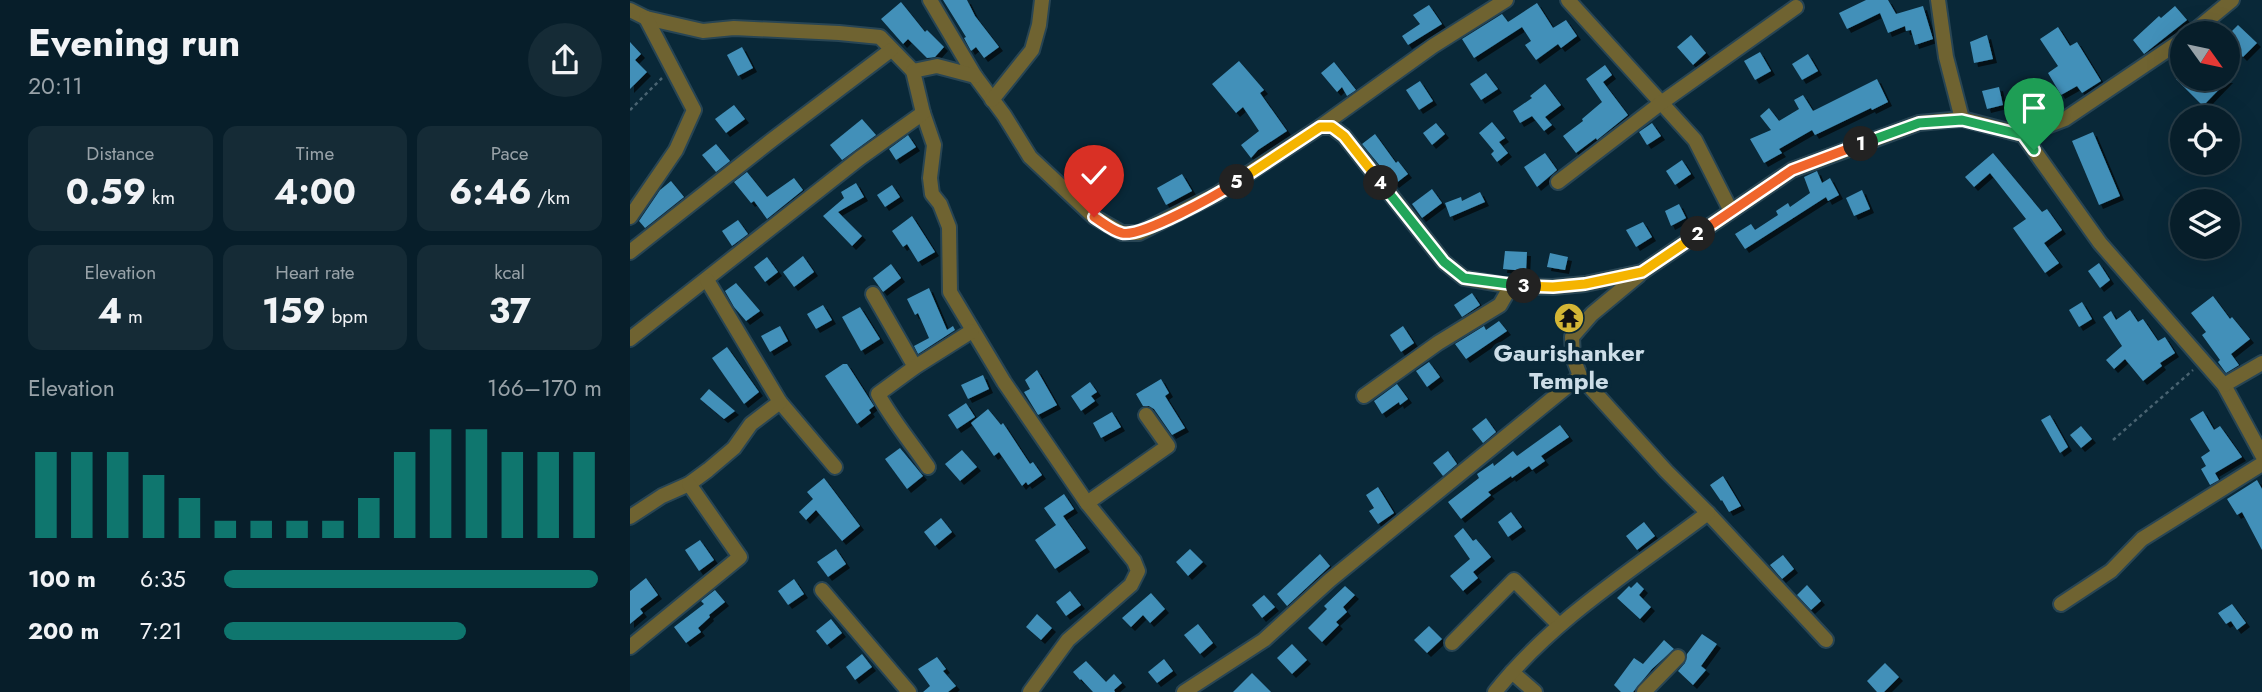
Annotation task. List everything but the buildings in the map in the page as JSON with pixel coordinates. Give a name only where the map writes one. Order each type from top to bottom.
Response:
[{"type":"street","points":[[930,0],[975,76],[1030,157],[1094,217],[1122,233],[1139,233],[1217,194],[1320,127],[1433,46],[1506,0]]},
{"type":"street","points":[[992,100],[1032,50],[1042,0]]},
{"type":"street","points":[[1938,0],[1947,57],[1962,120]]},
{"type":"street","points":[[2207,21],[2232,0]]},
{"type":"street","points":[[1572,2],[1695,140],[1731,211]]},
{"type":"street","points":[[1558,182],[1661,103],[1796,7]]},
{"type":"street","points":[[630,10],[646,18],[703,31],[734,28],[880,37],[913,71],[934,145],[930,178],[932,194],[940,204],[949,227],[950,292],[1004,382],[1087,503],[1134,561],[1138,571],[1132,584],[1068,640],[1030,692]]},
{"type":"street","points":[[630,218],[676,149],[694,110],[646,18]]},
{"type":"street","points":[[1826,640],[1580,376],[1573,358],[1572,337],[1592,314],[1642,272],[1792,170],[1919,123],[1962,120],[2023,135],[2065,119],[2170,48]]},
{"type":"street","points":[[630,252],[891,50]]},
{"type":"street","points":[[913,71],[937,66],[975,76]]},
{"type":"street","points":[[630,339],[860,158],[923,113]]},
{"type":"street","points":[[1320,127],[1332,127],[1344,136],[1444,262],[1464,278],[1511,286],[1553,287],[1585,284],[1642,272]]},
{"type":"street","points":[[2023,135],[2100,243],[2224,385],[2262,455]]},
{"type":"street","points":[[707,280],[780,402],[835,467]]},
{"type":"street","points":[[1364,396],[1438,343],[1500,305],[1511,286]]},
{"type":"street","points":[[873,294],[915,367]]},
{"type":"street","points":[[928,467],[889,415],[878,394],[972,331]]},
{"type":"street","points":[[2224,385],[2262,363]]},
{"type":"street","points":[[1184,692],[1264,640],[1330,580],[1580,376]]},
{"type":"street","points":[[630,517],[662,496],[689,484],[734,448],[751,424],[780,402]]},
{"type":"street","points":[[1087,503],[1168,446],[1146,415]]},
{"type":"street","points":[[2060,604],[2111,570],[2142,539],[2262,464]]},
{"type":"street","points":[[630,648],[740,557],[689,484]]},
{"type":"street","points":[[1495,692],[1511,671],[1559,625],[1708,513]]},
{"type":"street","points":[[1452,643],[1514,580],[1559,625]]},
{"type":"street","points":[[822,590],[909,692]]},
{"type":"street","points":[[1644,692],[1678,657]]},
{"type":"street","points":[[1511,671],[1535,692]]},
{"type":"path","points":[[630,110],[672,68]]},
{"type":"path","points":[[2113,440],[2203,361]]},
{"type":"place","name":"Gaurishanker Temple","points":[[1569,318]]},
{"type":"route","points":[[1094,217],[1122,233],[1139,233],[1217,194],[1320,127],[1332,127],[1344,136],[1444,262],[1464,278],[1511,286],[1553,287],[1585,284],[1642,272],[1792,170],[1919,123],[1962,120],[2023,135],[2034,150]]}]
